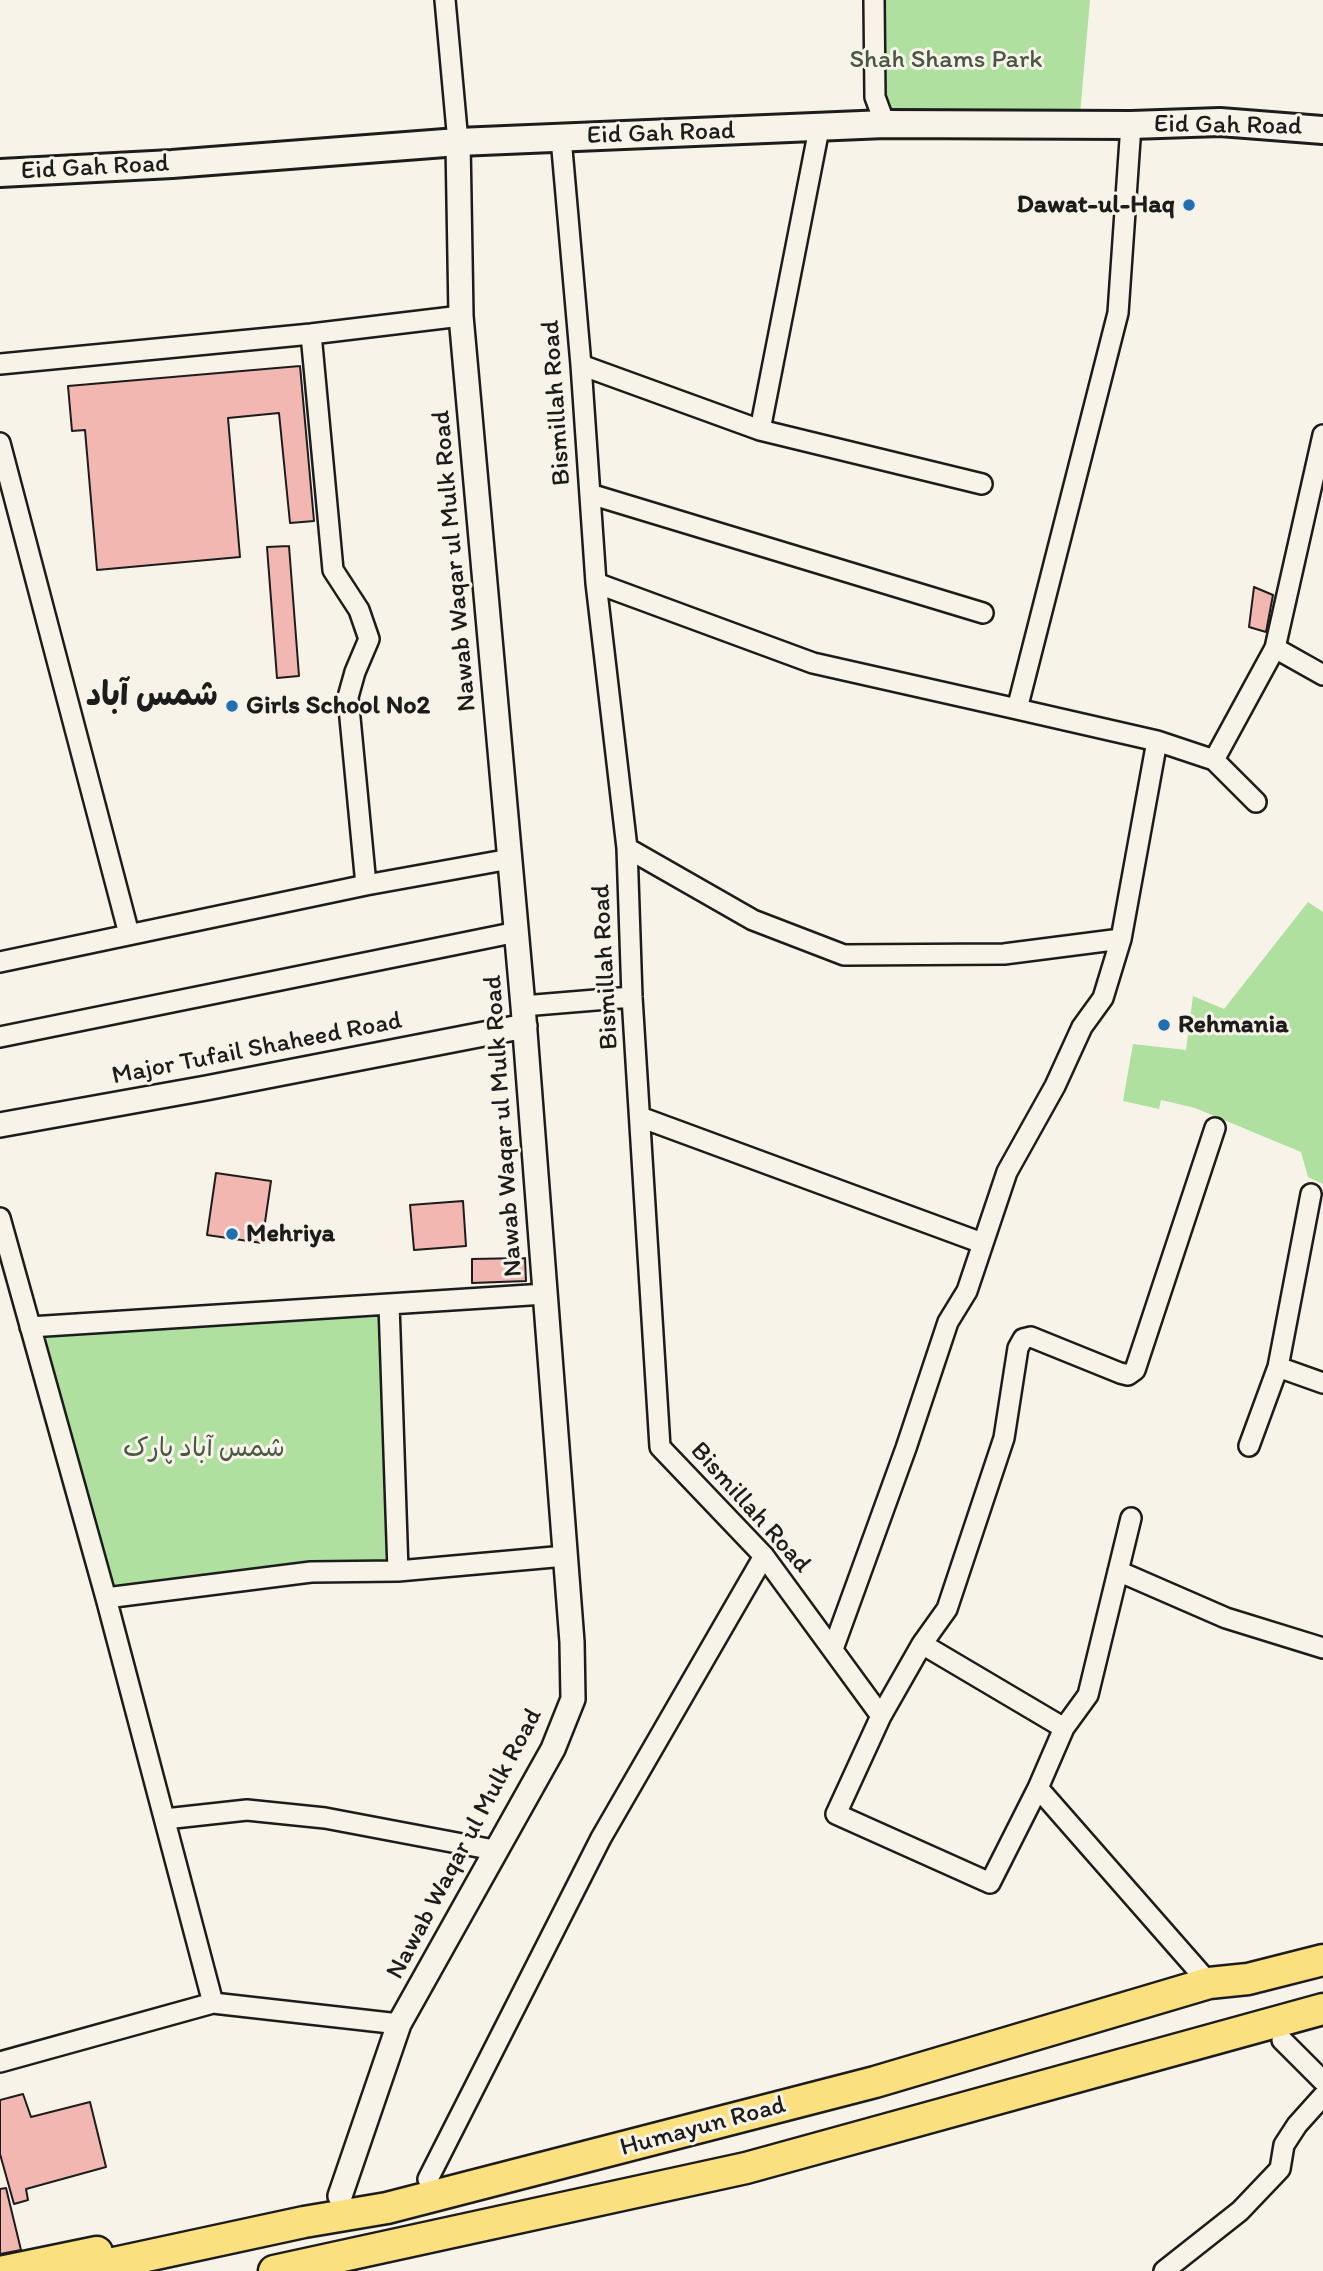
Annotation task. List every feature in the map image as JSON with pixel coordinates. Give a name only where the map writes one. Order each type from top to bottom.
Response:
[{"type":"main road","name":"Eid Gah Road","points":[[0,173],[172,164],[458,142],[819,129],[885,124],[1131,125],[1220,122],[1323,130]]},
{"type":"main road","name":"Humayun Road","points":[[77,2271],[304,2222],[387,2208],[875,2082],[1209,1983],[1248,1979],[1323,1960]]},
{"type":"main road","name":"Humayun Road","points":[[274,2271],[746,2168],[885,2132],[1323,2009]]},
{"type":"main road","points":[[5,2271],[428,2179],[521,2174]]},
{"type":"street","name":"Nawab Waqar ul Mulk Road","points":[[340,2196],[399,2024],[494,1850],[553,1749],[573,1699],[572,1642],[524,1016],[461,316],[458,142],[445,0]]},
{"type":"street","points":[[874,0],[876,97],[885,124]]},
{"type":"street","points":[[1017,709],[1118,313],[1131,125]]},
{"type":"street","points":[[760,430],[819,129]]},
{"type":"street","name":"Bismillah Road","points":[[561,138],[581,365],[596,583],[627,848],[632,997],[660,1447],[764,1556],[881,1716]]},
{"type":"street","points":[[0,364],[312,334],[461,316]]},
{"type":"street","points":[[312,334],[333,570],[359,610],[369,639],[348,697],[366,885]]},
{"type":"street","points":[[581,365],[760,430],[982,484]]},
{"type":"street","points":[[1214,760],[1275,648],[1323,435]]},
{"type":"street","points":[[0,443],[129,934]]},
{"type":"street","points":[[590,494],[983,614]]},
{"type":"street","points":[[596,583],[813,663],[1157,741],[1214,760],[1256,802]]},
{"type":"street","points":[[1275,648],[1323,675]]},
{"type":"street","points":[[833,1649],[906,1448],[948,1322],[967,1291],[1006,1172],[1055,1086],[1082,1027],[1103,998],[1121,939],[1157,741]]},
{"type":"street","points":[[627,848],[753,920],[844,955],[1004,954],[1121,939]]},
{"type":"street","points":[[0,962],[366,885],[510,859]]},
{"type":"street","points":[[0,1037],[517,932]]},
{"type":"street","points":[[524,1016],[632,997]]},
{"type":"street","name":"Major Tufail Shaheed Road","points":[[0,1125],[219,1085],[524,1016]]},
{"type":"street","points":[[640,1116],[982,1242]]},
{"type":"street","points":[[1131,1518],[1088,1695],[1064,1728],[1038,1788],[990,1883],[836,1814],[881,1716],[922,1644],[947,1609],[1004,1438],[1018,1348],[1023,1339],[1031,1337],[1120,1373],[1128,1375],[1135,1370],[1214,1128]]},
{"type":"street","points":[[1249,1446],[1278,1367],[1311,1194]]},
{"type":"street","points":[[0,1218],[106,1598],[213,2003]]},
{"type":"street","points":[[30,1327],[545,1294]]},
{"type":"street","points":[[389,1304],[398,1571]]},
{"type":"street","points":[[1278,1367],[1323,1382]]},
{"type":"street","points":[[106,1598],[311,1572],[398,1571],[565,1556]]},
{"type":"street","points":[[428,2179],[601,1838],[764,1556]]},
{"type":"street","points":[[1118,1571],[1226,1618],[1323,1648]]},
{"type":"street","points":[[922,1644],[1064,1728]]},
{"type":"street","points":[[1038,1788],[1209,1983]]},
{"type":"street","points":[[165,1819],[247,1810],[325,1818],[494,1850]]},
{"type":"street","points":[[0,2062],[213,2003],[399,2024]]},
{"type":"street","points":[[1282,2040],[1323,2081]]},
{"type":"street","points":[[1164,2271],[1240,2211],[1280,2169],[1284,2145],[1297,2125],[1323,2096]]},
{"type":"green space","name":"Shah Shams Park","points":[[886,0],[1090,0],[1080,115],[884,121]]},
{"type":"green space","points":[[1308,902],[1323,912],[1323,1184],[1308,1177],[1301,1152],[1195,1108],[1161,1100],[1159,1109],[1123,1101],[1133,1044],[1186,1050],[1193,996],[1224,1009]]},
{"type":"green space","name":"شمس آباد پارک","points":[[384,1311],[391,1564],[109,1592],[35,1331]]},
{"type":"building","points":[[300,366],[314,521],[290,523],[279,413],[228,418],[240,557],[97,570],[85,430],[72,431],[68,386]]},
{"type":"building","points":[[289,546],[299,676],[277,678],[267,547]]},
{"type":"building","points":[[1254,587],[1273,595],[1266,632],[1249,627]]},
{"type":"building","points":[[216,1173],[271,1181],[262,1243],[207,1235]]},
{"type":"building","points":[[463,1201],[466,1246],[414,1250],[410,1205]]},
{"type":"building","points":[[525,1258],[526,1281],[472,1283],[472,1259]]},
{"type":"building","points":[[23,2094],[31,2117],[90,2102],[106,2167],[26,2189],[28,2200],[14,2204],[0,2154],[0,2100]]},
{"type":"building","points":[[6,2188],[21,2250],[0,2254],[0,2189]]},
{"type":"place","name":"Dawat-ul-Haq","points":[[1189,205]]},
{"type":"place","name":"Girls School No2","points":[[232,706]]},
{"type":"place","name":"Rehmania","points":[[1164,1025]]},
{"type":"place","name":"Mehriya","points":[[232,1234]]},
{"type":"district","name":"شمس آباد","points":[[152,697]]}]
